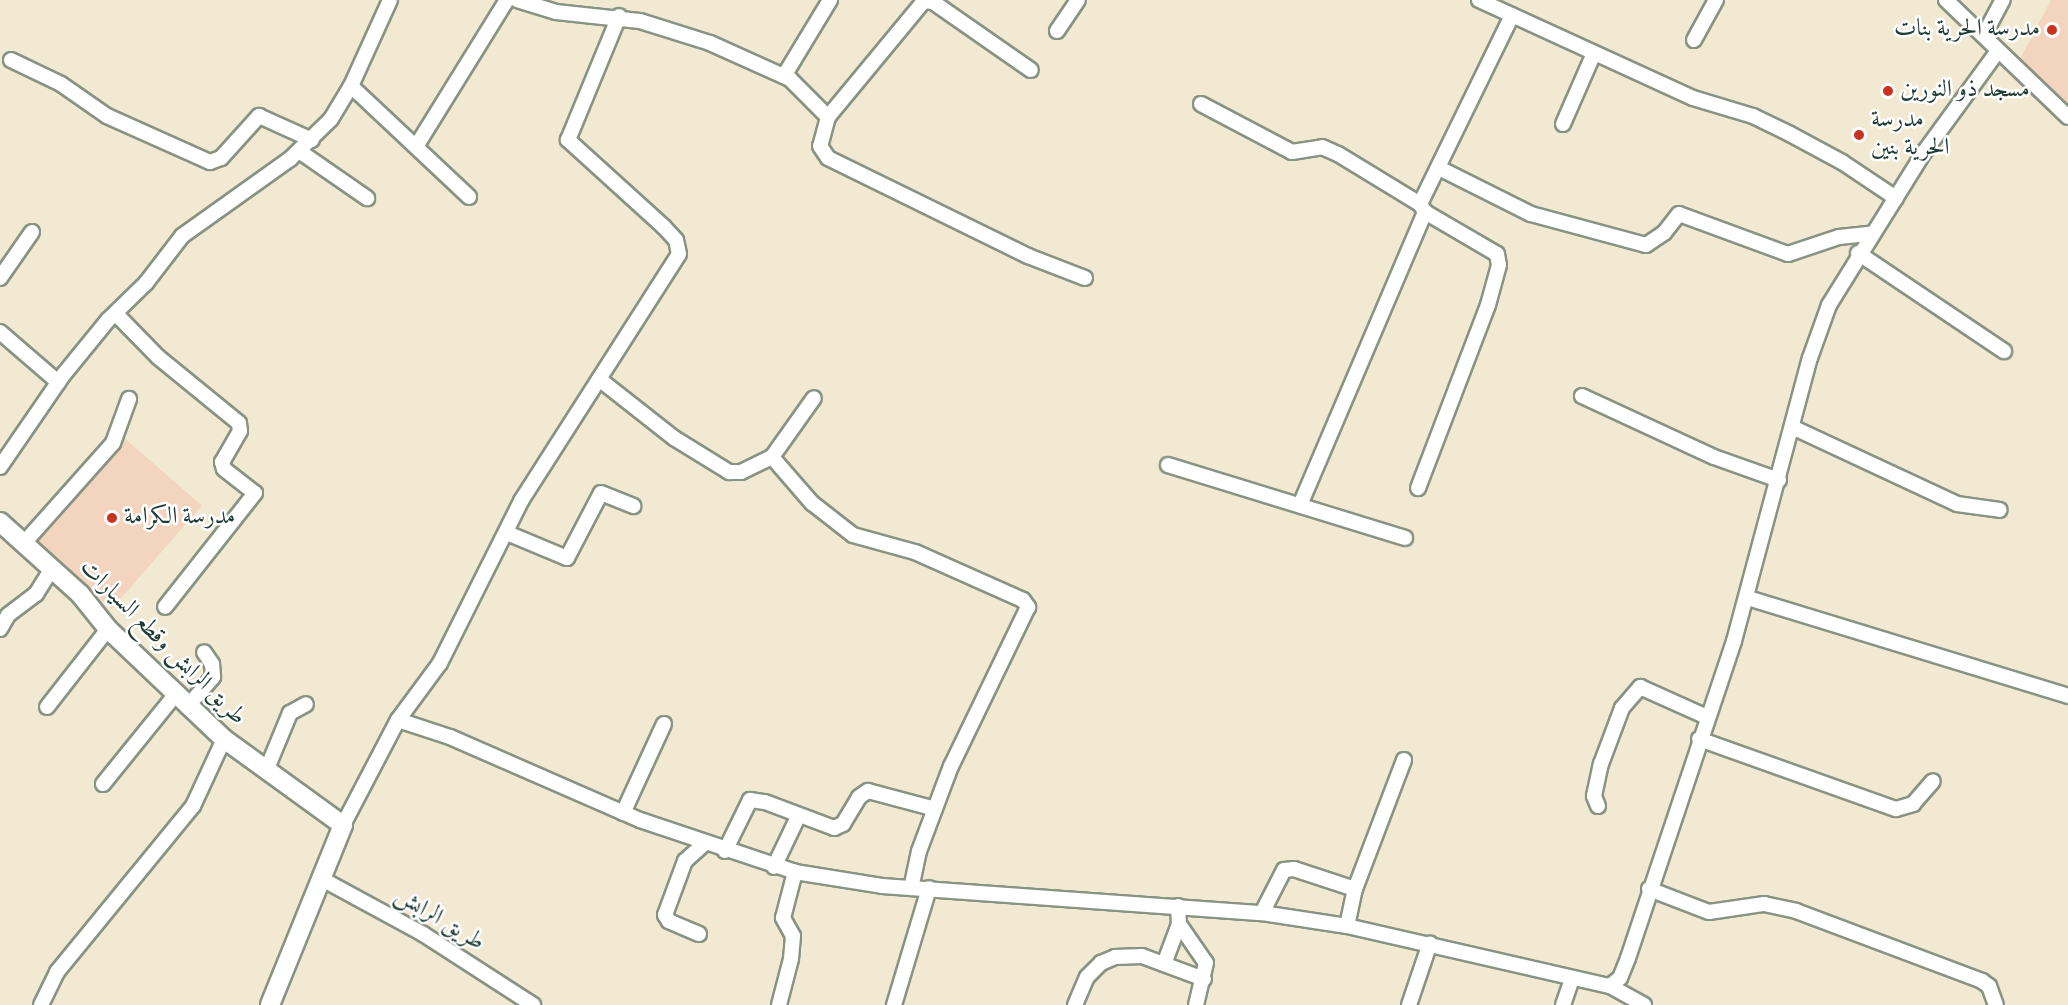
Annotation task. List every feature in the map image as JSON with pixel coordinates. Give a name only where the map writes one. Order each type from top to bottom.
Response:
[{"type":"main road","name":"طريق الرابش وقطع السيارات","points":[[0,522],[80,594],[108,629],[181,701],[224,739],[343,825]]},
{"type":"main road","points":[[270,1005],[343,825]]},
{"type":"street","points":[[0,467],[58,382],[116,314],[146,283],[182,236],[312,140],[351,86],[390,0]]},
{"type":"street","points":[[417,145],[507,0]]},
{"type":"street","points":[[517,0],[549,11],[619,16],[679,32],[784,76],[828,117]]},
{"type":"street","points":[[579,14],[586,0]]},
{"type":"street","points":[[784,76],[830,0]]},
{"type":"street","points":[[1057,31],[1078,0]]},
{"type":"street","points":[[1479,0],[1693,98],[1753,116],[1842,162],[1896,198]]},
{"type":"street","points":[[1694,40],[1716,0]]},
{"type":"street","points":[[1946,0],[2068,117]]},
{"type":"street","points":[[1984,35],[2003,0]]},
{"type":"street","points":[[1031,70],[933,2],[924,1],[828,117],[820,146],[828,158],[1028,256],[1085,278]]},
{"type":"street","points":[[1300,504],[1439,168],[1512,15]]},
{"type":"street","points":[[343,825],[398,720],[440,663],[521,501],[679,250],[664,227],[568,140],[619,16]]},
{"type":"street","points":[[1610,986],[1623,972],[1748,598],[1820,327],[1858,252],[1896,198],[1924,151],[1998,51]]},
{"type":"street","points":[[1563,124],[1594,53]]},
{"type":"street","points":[[11,60],[61,84],[107,116],[210,162],[222,158],[259,116],[312,140]]},
{"type":"street","points":[[351,86],[417,145],[469,197]]},
{"type":"street","points":[[1201,104],[1292,152],[1322,147],[1497,254],[1499,265],[1484,314],[1418,488]]},
{"type":"street","points":[[299,151],[367,198]]},
{"type":"street","points":[[1439,168],[1531,214],[1646,245],[1664,233],[1678,214],[1788,254],[1839,237],[1870,234]]},
{"type":"street","points":[[0,278],[32,232]]},
{"type":"street","points":[[1858,252],[2004,351]]},
{"type":"street","points":[[116,314],[158,357],[239,423],[240,431],[224,452],[222,462],[224,469],[255,493],[165,607]]},
{"type":"street","points":[[0,332],[58,382]]},
{"type":"street","points":[[599,379],[718,467],[741,472],[772,457],[814,398]]},
{"type":"street","points":[[1582,396],[1714,457],[1779,480]]},
{"type":"street","points":[[24,543],[114,443],[129,399]]},
{"type":"street","points":[[1792,427],[1957,504],[2000,510]]},
{"type":"street","points":[[772,457],[812,503],[853,534],[915,552],[1023,600],[1028,607],[975,713],[935,809],[911,888]]},
{"type":"street","points":[[1168,465],[1405,538]]},
{"type":"street","points":[[507,533],[567,558],[601,493],[634,506]]},
{"type":"street","points":[[0,628],[8,615],[36,594],[51,568]]},
{"type":"street","points":[[1748,598],[2068,696]]},
{"type":"street","points":[[47,707],[108,629]]},
{"type":"street","points":[[103,784],[181,701],[213,677],[212,664],[204,652]]},
{"type":"street","points":[[1598,806],[1594,796],[1601,764],[1622,708],[1640,687],[1707,717]]},
{"type":"street","points":[[266,771],[290,713],[306,704]]},
{"type":"street","points":[[398,720],[450,738],[623,813],[704,844],[795,872],[911,888],[1262,913],[1347,926],[1610,986],[1644,1005]]},
{"type":"street","points":[[623,813],[664,724]]},
{"type":"street","points":[[40,1005],[57,972],[193,806],[224,739]]},
{"type":"street","points":[[1699,739],[1896,809],[1914,804],[1934,780]]},
{"type":"street","points":[[1347,926],[1355,889],[1404,760]]},
{"type":"street","points":[[725,851],[750,800],[765,802],[798,817],[839,828],[859,797],[868,792],[935,809]]},
{"type":"street","points":[[774,867],[798,817]]},
{"type":"street","points":[[699,934],[669,921],[665,915],[685,861],[704,844]]},
{"type":"street","points":[[1262,913],[1284,870],[1294,869],[1355,889]]},
{"type":"street","points":[[779,1005],[791,959],[793,936],[783,918],[795,872]]},
{"type":"street","name":"طريق الرابش","points":[[320,878],[423,934],[533,1005]]},
{"type":"street","points":[[894,1005],[928,888]]},
{"type":"street","points":[[1649,889],[1709,912],[1764,904],[1796,911],[1982,981],[1989,986],[1996,1005]]},
{"type":"street","points":[[1164,964],[1179,924],[1178,906]]},
{"type":"street","points":[[1179,924],[1205,958],[1204,979],[1196,1005]]},
{"type":"street","points":[[1409,1005],[1430,944]]},
{"type":"street","points":[[1075,1005],[1086,977],[1101,963],[1130,955],[1164,964],[1204,979]]},
{"type":"street","points":[[1563,1005],[1572,979]]},
{"type":"shaded area","name":"مدرسة الحرية بنات","points":[[2051,0],[2068,0],[2068,105],[2020,59]]},
{"type":"shaded area","name":"مدرسة الكرامة","points":[[115,430],[202,505],[112,609],[25,533]]},
{"type":"place","name":"مدرسة الحرية بنات","points":[[2052,30]]},
{"type":"place","name":"مسجد ذو النورين","points":[[1888,91]]},
{"type":"place","name":"مدرسة الحرية بنين","points":[[1859,135]]},
{"type":"place","name":"مدرسة الكرامة","points":[[112,518]]}]
